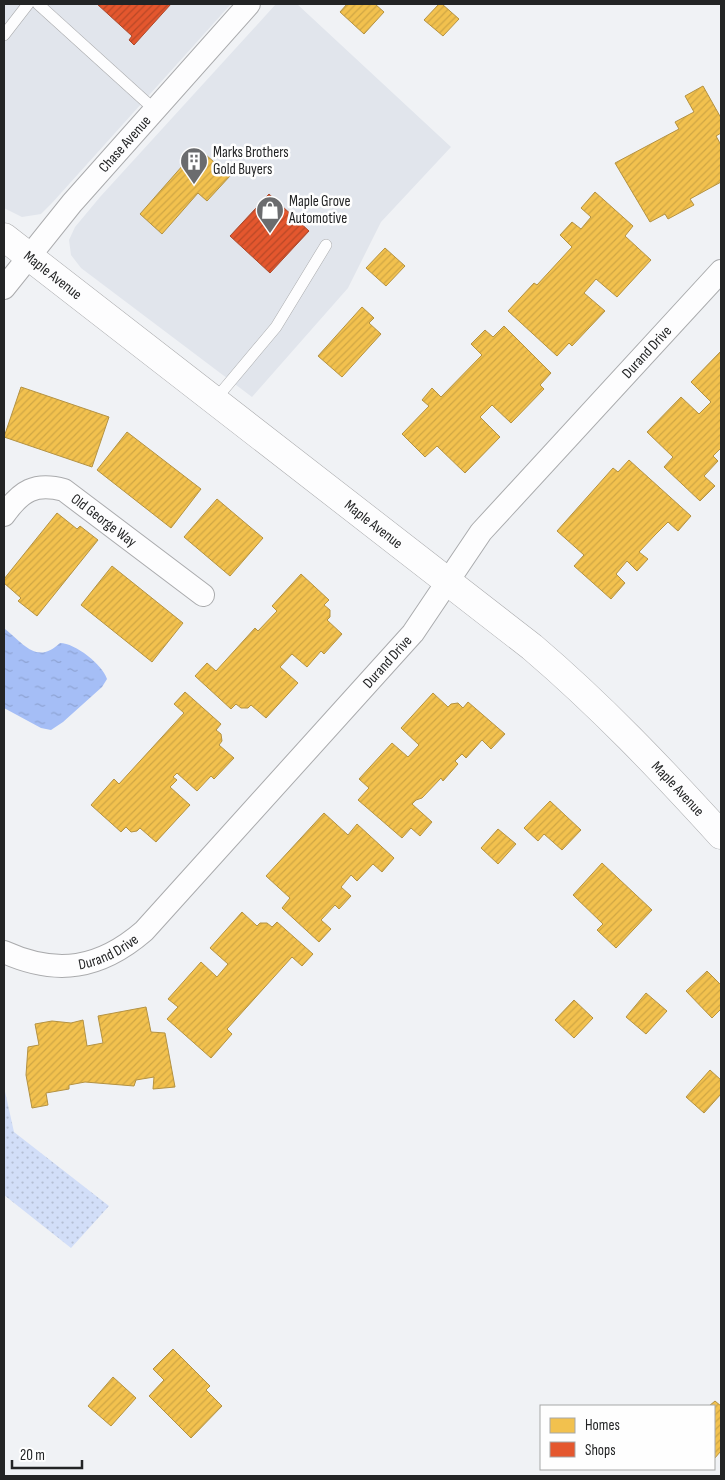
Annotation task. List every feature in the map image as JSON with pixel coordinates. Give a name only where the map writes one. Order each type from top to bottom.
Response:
[{"type":"main road","name":"Maple Avenue","points":[[4,237],[532,647],[579,688],[627,735],[721,835]]},
{"type":"street","name":"Chase Avenue","points":[[4,288],[28,256],[249,4]]},
{"type":"street","name":"Durand Drive","points":[[4,952],[39,964],[72,966],[108,957],[126,947],[172,901],[413,633],[481,532],[721,271]]},
{"type":"street","name":"Old George Way","points":[[4,515],[17,498],[36,487],[49,486],[64,490],[203,595]]},
{"type":"lane","points":[[4,34],[28,4]]},
{"type":"lane","points":[[38,4],[155,110]]},
{"type":"lane","points":[[214,401],[276,327],[326,245]]},
{"type":"shaded area","points":[[4,4],[231,4],[52,203],[41,214],[22,217],[4,208]]},
{"type":"shaded area","points":[[276,4],[297,4],[451,147],[381,222],[348,288],[252,397],[81,268],[71,255],[69,240],[75,227],[100,197]]},
{"type":"shaded area","points":[[4,1087],[14,1132],[109,1206],[71,1248],[4,1195]]},
{"type":"water","points":[[5,629],[25,646],[38,652],[52,649],[60,643],[73,647],[94,661],[107,679],[102,687],[63,722],[51,730],[41,728],[4,708]]},
{"type":"building: Homes","points":[[347,4],[375,4],[384,12],[364,34],[340,12]]},
{"type":"building: Homes","points":[[439,4],[442,4],[459,19],[443,36],[424,20]]},
{"type":"building: Homes","points":[[703,86],[721,118],[721,133],[716,136],[721,145],[721,182],[690,199],[694,205],[668,219],[665,214],[650,222],[615,163],[679,129],[675,122],[694,112],[685,96]]},
{"type":"building: Homes","name":"Marks Brothers Gold Buyers","points":[[198,148],[230,176],[207,201],[198,193],[162,234],[140,214]]},
{"type":"building: Homes","points":[[595,192],[633,226],[625,236],[651,260],[617,297],[596,279],[584,293],[605,311],[572,346],[569,343],[557,356],[508,311],[534,283],[537,285],[572,247],[560,235],[572,222],[581,229],[591,217],[581,208]]},
{"type":"building: Homes","points":[[385,248],[405,266],[386,286],[366,268]]},
{"type":"building: Homes","points":[[362,307],[374,318],[369,323],[381,334],[342,377],[318,356]]},
{"type":"building: Homes","points":[[504,326],[551,373],[540,385],[544,389],[511,423],[492,405],[480,417],[500,437],[465,473],[437,446],[425,457],[402,434],[429,406],[422,400],[432,388],[441,397],[482,355],[471,344],[485,330],[493,337]]},
{"type":"building: Homes","points":[[721,351],[721,448],[713,456],[718,461],[704,476],[715,486],[700,501],[664,467],[673,457],[647,432],[681,397],[699,414],[711,402],[691,382]]},
{"type":"building: Homes","points":[[21,387],[109,417],[92,467],[4,437]]},
{"type":"building: Homes","points":[[127,432],[201,489],[171,528],[97,470]]},
{"type":"building: Homes","points":[[629,460],[691,516],[678,531],[668,522],[655,535],[639,552],[648,559],[637,571],[627,561],[616,574],[625,583],[611,599],[574,566],[584,555],[557,531],[613,468],[618,472]]},
{"type":"building: Homes","points":[[217,499],[263,538],[230,576],[184,537]]},
{"type":"building: Homes","points":[[57,513],[77,529],[80,526],[98,540],[37,616],[18,601],[21,598],[4,583],[4,579]]},
{"type":"building: Homes","points":[[112,566],[183,623],[152,662],[81,605]]},
{"type":"building: Homes","points":[[301,574],[329,600],[324,605],[330,610],[330,617],[327,620],[342,634],[324,654],[321,651],[307,667],[292,654],[280,667],[298,683],[266,718],[251,705],[248,708],[241,708],[236,704],[231,709],[195,676],[207,663],[216,671],[255,628],[258,631],[277,611],[272,606]]},
{"type":"building: Homes","points":[[185,692],[221,724],[216,730],[221,734],[222,741],[219,745],[234,758],[214,779],[211,776],[197,791],[177,773],[173,777],[177,780],[170,787],[190,805],[156,842],[140,828],[137,831],[131,832],[126,827],[121,832],[91,805],[114,779],[119,784],[184,713],[174,704]]},
{"type":"building: Homes","points":[[433,693],[448,707],[451,704],[458,703],[463,708],[468,702],[505,734],[491,749],[482,740],[466,758],[462,754],[455,761],[458,764],[443,781],[441,778],[422,798],[412,804],[432,822],[420,836],[411,828],[402,838],[358,800],[369,788],[359,779],[392,743],[408,757],[419,745],[401,728]]},
{"type":"building: Homes","points":[[550,801],[581,830],[562,850],[544,834],[538,841],[524,828]]},
{"type":"building: Homes","points":[[324,813],[348,835],[357,824],[394,858],[382,872],[373,864],[357,881],[351,875],[341,887],[351,896],[339,909],[335,905],[321,920],[331,929],[319,942],[282,908],[290,898],[266,876]]},
{"type":"building: Homes","points":[[498,829],[516,844],[498,864],[481,848]]},
{"type":"building: Homes","points":[[602,863],[652,910],[616,948],[597,930],[603,924],[573,895]]},
{"type":"building: Homes","points":[[242,912],[257,926],[260,923],[267,923],[272,927],[277,922],[313,954],[302,966],[292,957],[227,1029],[232,1034],[211,1058],[167,1019],[178,1007],[168,999],[201,962],[217,977],[228,964],[210,948]]},
{"type":"building: Homes","points":[[707,971],[721,985],[721,1009],[712,1018],[686,991]]},
{"type":"building: Homes","points":[[646,993],[667,1011],[646,1034],[626,1017]]},
{"type":"building: Homes","points":[[574,1000],[593,1018],[574,1038],[555,1020]]},
{"type":"building: Homes","points":[[146,1007],[151,1032],[165,1033],[175,1087],[153,1089],[154,1077],[136,1080],[134,1086],[85,1082],[69,1085],[69,1089],[46,1093],[48,1105],[32,1108],[26,1075],[28,1047],[39,1045],[35,1024],[52,1021],[71,1023],[83,1020],[87,1046],[103,1043],[98,1016]]},
{"type":"building: Homes","points":[[710,1070],[721,1080],[721,1094],[704,1113],[686,1097]]},
{"type":"building: Homes","points":[[173,1349],[210,1386],[206,1390],[222,1406],[191,1438],[149,1396],[164,1380],[153,1369]]},
{"type":"building: Homes","points":[[113,1377],[136,1398],[111,1426],[88,1406]]},
{"type":"building: Homes","points":[[715,1401],[721,1406],[721,1451],[715,1458],[715,1405],[710,1405]]},
{"type":"building: Shops","points":[[97,4],[171,4],[134,45],[129,40],[132,36]]},
{"type":"building: Shops","name":"Maple Grove Automotive","points":[[269,194],[309,231],[270,273],[230,236]]},
{"type":"place","name":"Marks Brothers Gold Buyers","points":[[194,185]]},
{"type":"place","name":"Maple Grove Automotive","points":[[270,234]]}]
